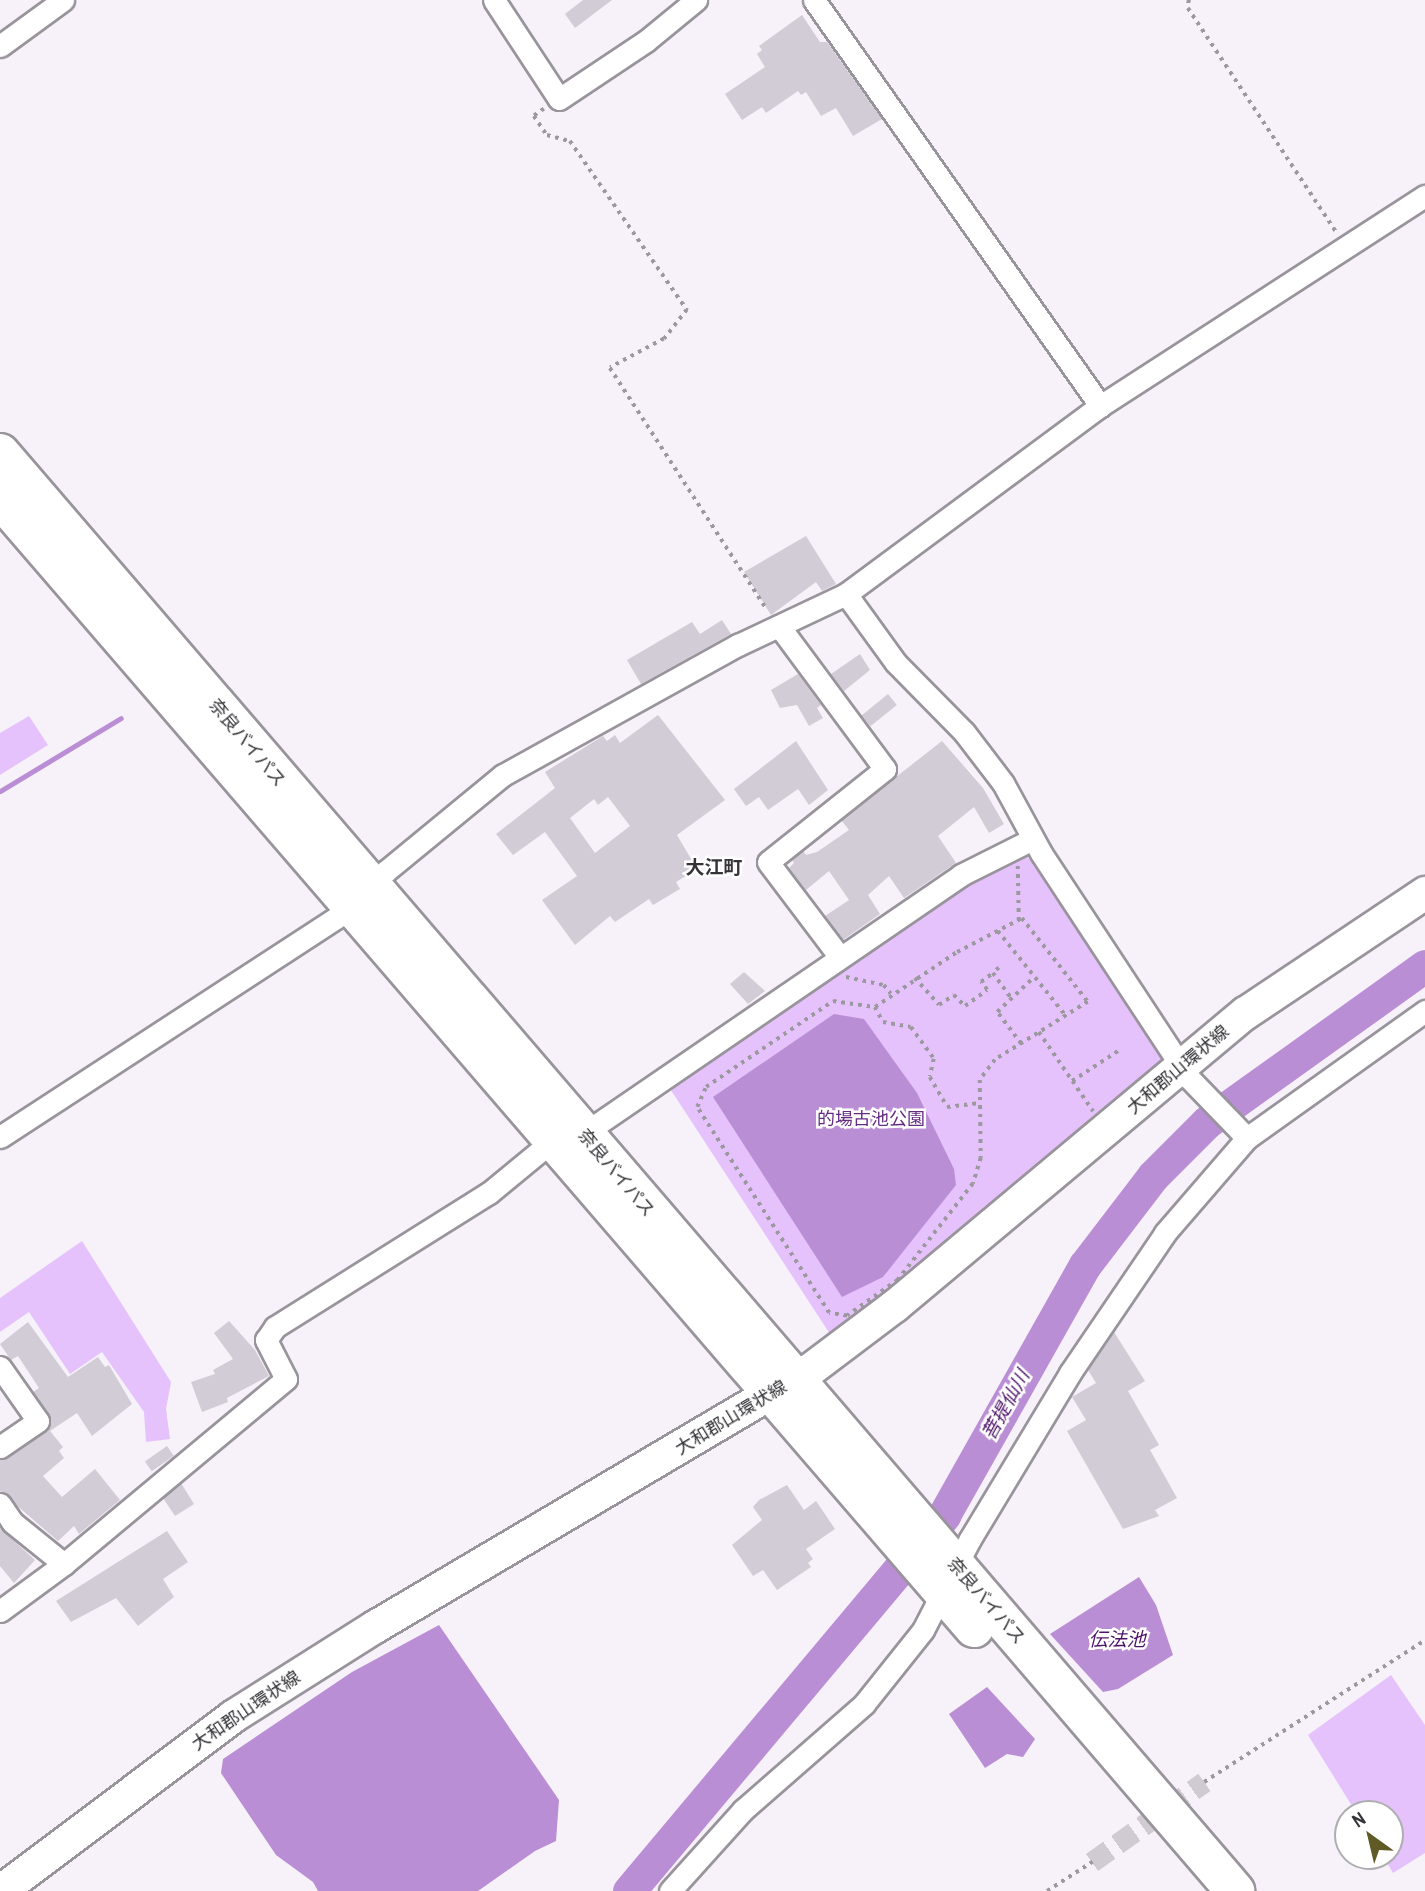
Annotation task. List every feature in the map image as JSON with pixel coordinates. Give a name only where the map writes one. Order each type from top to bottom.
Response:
[{"type":"highway","name":"奈良バイパス","points":[[0,453],[362,895],[567,1138],[887,1503],[1199,1891]]},
{"type":"highway","name":"奈良バイパス","points":[[0,498],[362,895]]},
{"type":"highway","name":"奈良バイパス","points":[[945,1574],[1235,1891]]},
{"type":"main road","name":"大和郡山環状線","points":[[1,1891],[234,1716],[387,1620],[784,1387],[895,1306],[1185,1073],[1246,1013],[1425,893]]},
{"type":"street","points":[[0,46],[63,0]]},
{"type":"street","points":[[494,0],[559,99],[646,41],[696,0]]},
{"type":"street","points":[[814,0],[1100,406]]},
{"type":"street","points":[[0,1137],[270,963],[362,895],[503,775],[779,626],[846,594],[1100,406],[1425,196]]},
{"type":"street","points":[[846,594],[896,663],[964,732],[1003,783],[1033,839],[1185,1073],[1243,1134]]},
{"type":"street","points":[[779,626],[885,769],[768,862],[840,966]]},
{"type":"street","points":[[0,1611],[64,1564],[286,1379],[266,1340],[275,1327],[840,966],[961,875],[1033,839]]},
{"type":"street","points":[[670,1891],[743,1810],[864,1704],[923,1630],[945,1574],[1107,1319],[1165,1233],[1243,1134],[1425,1011]]},
{"type":"street","points":[[0,1367],[38,1421],[0,1447]]},
{"type":"street","points":[[0,1504],[12,1522],[64,1564]]},
{"type":"path","points":[[1189,0],[1188,8],[1346,246]]},
{"type":"path","points":[[559,99],[534,116],[547,135],[570,141],[687,310],[664,339],[610,368],[779,626]]},
{"type":"path","points":[[1014,857],[1019,869],[1019,920],[1064,967],[1088,1002],[995,1060],[980,1080],[978,1103],[981,1158],[973,1184],[898,1280],[847,1316],[829,1312],[697,1107],[706,1087],[833,1001],[875,1007],[915,978],[1019,920]]},
{"type":"path","points":[[998,931],[1066,1016]]},
{"type":"path","points":[[840,966],[884,985],[891,994]]},
{"type":"path","points":[[915,978],[939,1005],[954,995],[965,1006],[987,990],[981,982],[999,968]]},
{"type":"path","points":[[993,973],[1011,998]]},
{"type":"path","points":[[1021,1044],[997,1012],[1034,977]]},
{"type":"path","points":[[875,1007],[883,1021],[911,1027],[934,1059],[930,1077],[947,1107],[978,1103]]},
{"type":"path","points":[[1039,1032],[1094,1112]]},
{"type":"path","points":[[1072,1081],[1118,1051]]},
{"type":"path","points":[[1204,1782],[1425,1640]]},
{"type":"path","points":[[1047,1891],[1093,1862]]},
{"type":"green space","points":[[29,716],[48,745],[0,775],[0,733]]},
{"type":"green space","name":"的場古池公園","points":[[1025,853],[1166,1060],[889,1300],[830,1334],[667,1084],[966,878]]},
{"type":"green space","points":[[82,1241],[171,1382],[166,1409],[170,1439],[146,1442],[144,1412],[102,1352],[70,1374],[29,1312],[0,1332],[0,1298]]},
{"type":"green space","points":[[1391,1675],[1425,1725],[1425,1853],[1404,1866],[1404,1800],[1348,1800],[1308,1735]]},
{"type":"water","points":[[834,1014],[864,1019],[917,1093],[954,1169],[956,1185],[883,1277],[842,1297],[713,1097]]},
{"type":"water","name":"伝法池","points":[[1139,1577],[1156,1605],[1173,1655],[1118,1689],[1103,1692],[1050,1634]]},
{"type":"water","points":[[439,1625],[559,1800],[556,1841],[535,1851],[478,1891],[318,1891],[313,1882],[276,1855],[221,1773],[223,1759],[352,1672]]},
{"type":"water","points":[[987,1687],[1035,1739],[1023,1757],[1007,1754],[985,1768],[949,1714]]},
{"type":"building","points":[[583,0],[612,0],[575,28],[565,14]]},
{"type":"building","points":[[802,15],[820,42],[827,42],[882,119],[853,136],[836,108],[821,116],[806,92],[801,95],[798,91],[766,113],[762,107],[742,120],[725,94],[765,67],[757,54],[762,50],[759,46]]},
{"type":"building","points":[[806,536],[836,584],[822,591],[816,582],[771,615],[744,572]]},
{"type":"building","points":[[722,620],[731,634],[641,684],[627,660],[692,622],[700,634]]},
{"type":"building","points":[[860,654],[870,670],[844,691],[831,674]]},
{"type":"building","points":[[798,674],[821,705],[817,708],[823,718],[809,726],[797,705],[780,708],[771,690]]},
{"type":"building","points":[[888,694],[897,705],[870,726],[862,715]]},
{"type":"building","points":[[658,715],[725,800],[677,835],[697,869],[676,882],[680,889],[653,905],[649,899],[615,922],[610,916],[575,945],[542,900],[577,876],[545,832],[513,855],[496,834],[555,788],[545,772],[603,736],[607,741],[615,735],[620,743]],"holes":[[[608,797],[630,826],[595,853],[570,818],[594,799],[598,805]]]},
{"type":"building","points":[[796,741],[828,790],[809,805],[798,789],[768,810],[759,797],[746,806],[734,789]]},
{"type":"building","points":[[942,741],[983,788],[1004,824],[989,833],[974,807],[938,836],[956,863],[904,898],[889,876],[868,895],[880,914],[843,940],[825,916],[849,900],[829,871],[806,890],[789,868],[794,863],[792,860],[803,851],[806,855],[817,852],[849,830],[841,820]]},
{"type":"building","points":[[744,972],[765,991],[748,1004],[730,984]]},
{"type":"building","points":[[229,1321],[255,1350],[269,1376],[227,1398],[228,1402],[202,1412],[191,1382],[215,1374],[213,1370],[233,1359],[214,1333]]},
{"type":"building","points":[[28,1322],[68,1377],[98,1357],[105,1367],[109,1365],[132,1404],[92,1436],[77,1413],[50,1431],[63,1447],[59,1451],[64,1458],[43,1476],[62,1497],[95,1469],[120,1500],[79,1534],[74,1526],[58,1541],[0,1491],[0,1460],[45,1432],[51,1421],[33,1392],[39,1388],[18,1356],[11,1360],[0,1344]]},
{"type":"building","points":[[1114,1332],[1145,1381],[1128,1391],[1159,1445],[1150,1450],[1177,1498],[1155,1510],[1159,1516],[1123,1529],[1067,1431],[1086,1420],[1072,1397],[1096,1383],[1088,1370]]},
{"type":"building","points":[[167,1446],[174,1456],[152,1471],[145,1461]]},
{"type":"building","points":[[181,1483],[194,1504],[175,1516],[163,1498]]},
{"type":"building","points":[[787,1485],[804,1510],[816,1501],[835,1529],[806,1549],[813,1559],[808,1563],[811,1567],[777,1590],[763,1570],[753,1576],[732,1545],[762,1520],[753,1507],[759,1500]]},
{"type":"building","points":[[0,1528],[35,1560],[14,1583],[0,1566]]},
{"type":"building","points":[[167,1531],[188,1562],[163,1579],[174,1597],[138,1626],[116,1598],[71,1622],[56,1601]]},
{"type":"waterway","points":[[0,791],[121,718]]},
{"type":"waterway","name":"菩提仙川","points":[[629,1891],[944,1515],[1085,1265],[1153,1176],[1207,1122],[1425,966]]},
{"type":"tunnel","points":[[1092,1862],[1204,1782]]},
{"type":"district","name":"大江町","points":[[714,868]]}]
